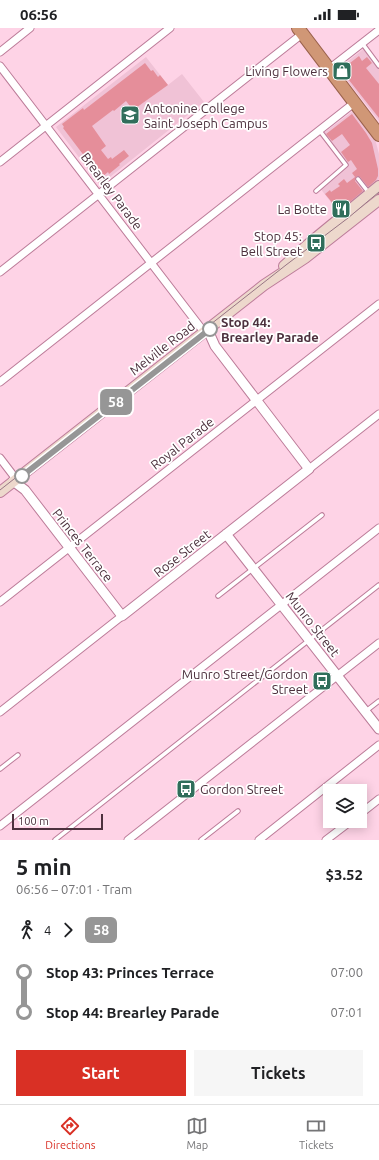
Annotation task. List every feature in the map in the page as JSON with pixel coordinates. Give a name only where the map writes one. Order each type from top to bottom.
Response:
[{"type":"highway","points":[[300,31],[379,135]]},
{"type":"main road","name":"Melville Road","points":[[264,285],[312,240],[379,186]]},
{"type":"main road","name":"Melville Road","points":[[0,492],[264,285],[311,254],[377,204]]},
{"type":"street","points":[[0,52],[30,28]]},
{"type":"street","points":[[0,162],[170,28]]},
{"type":"street","points":[[329,69],[379,30]]},
{"type":"street","points":[[0,272],[99,195],[300,31]]},
{"type":"street","name":"Brearley Parade","points":[[0,66],[204,332],[211,337],[215,346],[309,469]]},
{"type":"street","points":[[0,382],[354,103]]},
{"type":"street","name":"Royal Parade","points":[[0,602],[379,304]]},
{"type":"street","name":"Rose Street","points":[[0,712],[379,414]]},
{"type":"street","name":"Princes Terrace","points":[[0,458],[122,616]]},
{"type":"street","points":[[0,826],[379,528]]},
{"type":"street","name":"Munro Street","points":[[226,534],[379,729]]},
{"type":"street","points":[[128,840],[379,643]]},
{"type":"street","points":[[259,840],[379,746]]},
{"type":"street","points":[[367,808],[379,799]]},
{"type":"street","points":[[326,840],[342,828]]},
{"type":"lane","points":[[362,43],[379,66]]},
{"type":"lane","points":[[316,191],[346,164],[320,131]]},
{"type":"lane","points":[[358,179],[370,194]]},
{"type":"lane","points":[[218,596],[322,515]]},
{"type":"lane","points":[[55,840],[379,586]]},
{"type":"lane","points":[[365,712],[379,701]]},
{"type":"lane","points":[[0,769],[18,755]]},
{"type":"lane","points":[[201,840],[238,810]]},
{"type":"shaded area","points":[[366,47],[379,64],[379,121],[338,69]]},
{"type":"shaded area","name":"Antonine College Saint Joseph Campus","points":[[146,57],[168,85],[182,74],[204,102],[100,185],[56,127]]},
{"type":"shaded area","points":[[353,111],[375,139],[379,154],[379,179],[339,213],[320,188],[346,167],[321,135]]},
{"type":"building","points":[[359,56],[362,61],[367,57],[372,63],[366,68],[379,84],[379,118],[341,70]]},
{"type":"building","points":[[145,63],[158,77],[160,75],[168,85],[133,110],[126,101],[92,126],[106,146],[101,150],[108,159],[111,157],[112,159],[124,150],[129,156],[109,174],[108,172],[101,178],[63,128],[64,127],[62,124],[83,108],[84,110]]},
{"type":"building","points":[[352,114],[372,143],[378,169],[378,176],[376,180],[368,187],[360,177],[356,177],[355,181],[363,191],[339,211],[325,194],[340,186],[338,184],[344,179],[347,183],[355,177],[352,173],[357,169],[351,160],[348,162],[341,152],[350,145],[342,134],[332,141],[326,134]]},
{"type":"tram line","points":[[0,490],[348,218],[379,192]]},
{"type":"tram line","name":"58","points":[[22,476],[210,329]]},
{"type":"place","name":"Living Flowers","points":[[342,71]]},
{"type":"place","name":"Antonine College Saint Joseph Campus","points":[[130,115]]},
{"type":"place","name":"La Botte","points":[[341,209]]},
{"type":"place","name":"Stop 45: Bell Street","points":[[316,243]]},
{"type":"place","name":"Stop 44: Brearley Parade","points":[[210,329]]},
{"type":"place","name":"Munro Street/Gordon Street","points":[[322,681]]},
{"type":"place","name":"Gordon Street","points":[[186,789]]}]
